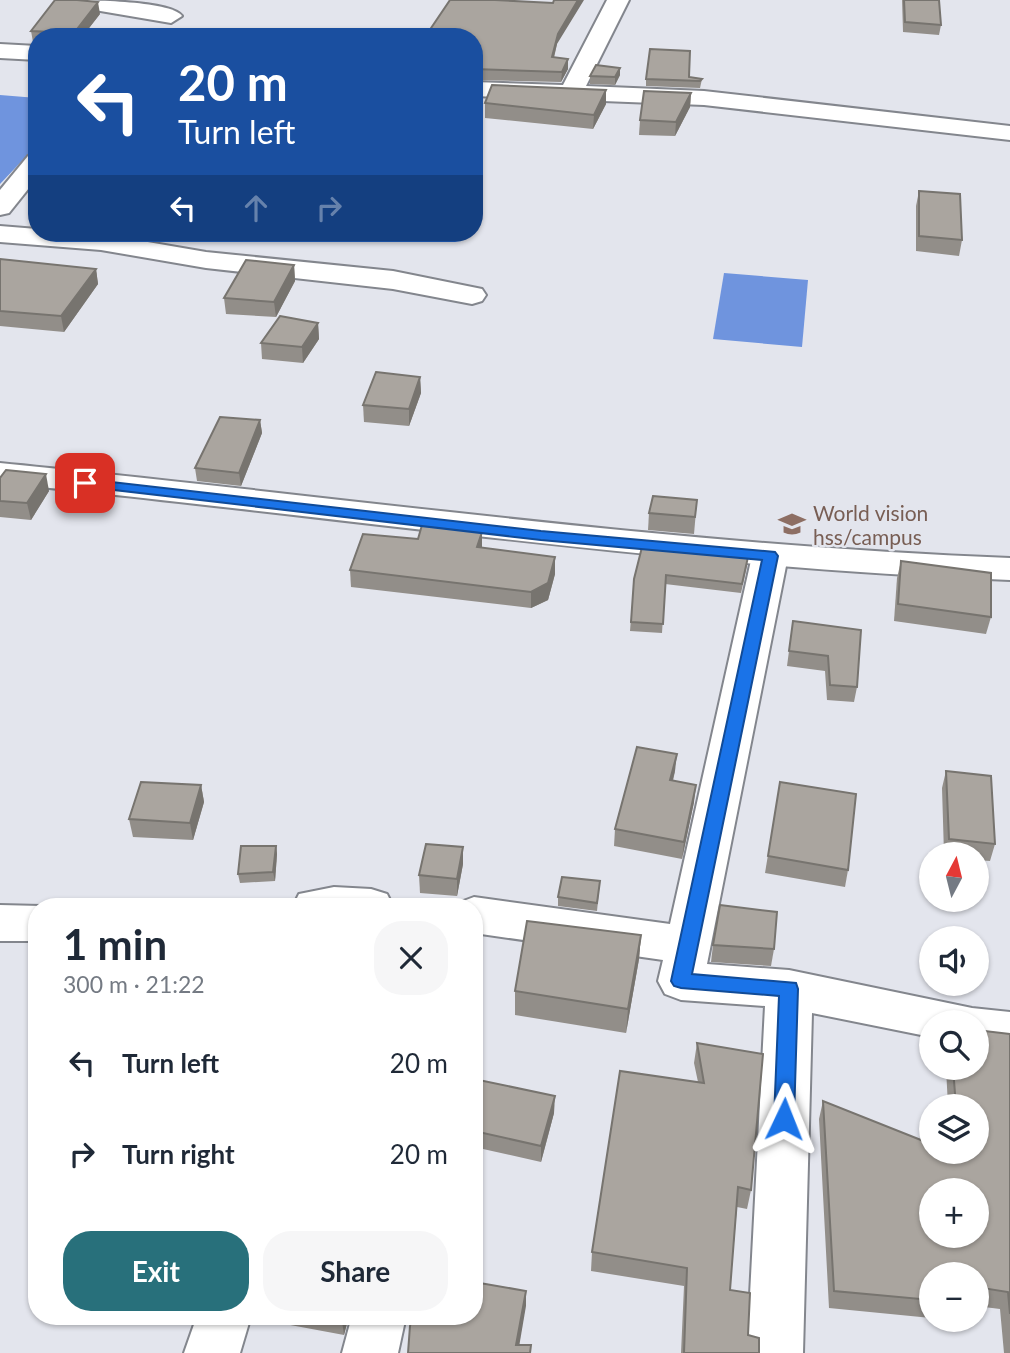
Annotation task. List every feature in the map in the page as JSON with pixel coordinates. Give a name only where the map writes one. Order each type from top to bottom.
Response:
[{"type":"street","points":[[71,0],[171,16]]},
{"type":"street","points":[[160,28],[188,0]]},
{"type":"street","points":[[571,93],[618,0]]},
{"type":"street","points":[[0,51],[28,53]]},
{"type":"street","points":[[483,89],[704,98],[1010,133]]},
{"type":"street","points":[[0,207],[28,173]]},
{"type":"street","points":[[0,234],[28,236]]},
{"type":"street","points":[[101,242],[206,260],[393,280],[472,295]]},
{"type":"street","points":[[0,473],[541,536],[770,556],[1010,569]]},
{"type":"street","points":[[770,556],[681,981],[789,989],[919,1015]]},
{"type":"street","points":[[0,923],[28,923]]},
{"type":"street","points":[[483,925],[688,945]]},
{"type":"street","points":[[775,1353],[789,989]]},
{"type":"street","points":[[989,1028],[1010,1032]]},
{"type":"street","points":[[212,1353],[221,1325]]},
{"type":"street","points":[[370,1353],[377,1325]]},
{"type":"water","points":[[0,95],[28,97],[28,154],[0,184]]},
{"type":"water","points":[[724,273],[808,280],[802,347],[713,339]]},
{"type":"building","points":[[55,0],[98,2],[78,28],[33,28]]},
{"type":"building","points":[[450,0],[553,3],[554,0],[578,0],[558,34],[552,57],[568,59],[562,72],[483,69],[483,28],[431,28]]},
{"type":"building","points":[[904,0],[939,0],[941,25],[905,22]]},
{"type":"building","points":[[650,49],[690,51],[689,77],[702,79],[646,79]]},
{"type":"building","points":[[596,65],[620,68],[615,77],[590,76]]},
{"type":"building","points":[[492,85],[606,90],[594,115],[485,103]]},
{"type":"building","points":[[644,91],[691,93],[676,122],[640,120]]},
{"type":"building","points":[[919,191],[960,194],[962,240],[919,236]]},
{"type":"building","points":[[0,259],[96,269],[61,316],[0,311]]},
{"type":"building","points":[[246,260],[294,265],[274,302],[224,298]]},
{"type":"building","points":[[280,316],[318,323],[302,347],[261,343]]},
{"type":"building","points":[[376,372],[420,377],[409,409],[363,405]]},
{"type":"building","points":[[220,417],[260,420],[239,473],[195,468]]},
{"type":"building","points":[[6,470],[46,474],[27,503],[0,501],[0,478]]},
{"type":"building","points":[[653,496],[697,500],[695,517],[649,513]]},
{"type":"building","points":[[422,525],[482,532],[477,547],[555,557],[548,583],[531,592],[350,570],[363,534],[418,539]]},
{"type":"building","points":[[642,547],[748,557],[742,584],[666,575],[663,624],[631,622],[634,579]]},
{"type":"building","points":[[901,561],[991,573],[991,617],[898,604]]},
{"type":"building","points":[[793,621],[861,630],[857,687],[830,685],[828,656],[789,651]]},
{"type":"building","points":[[637,747],[677,754],[670,780],[696,785],[684,842],[615,829]]},
{"type":"building","points":[[946,771],[991,776],[995,844],[949,839]]},
{"type":"building","points":[[141,782],[201,785],[190,823],[129,819]]},
{"type":"building","points":[[780,782],[856,794],[848,870],[768,856]]},
{"type":"building","points":[[426,844],[463,847],[457,879],[419,875]]},
{"type":"building","points":[[241,846],[276,846],[273,872],[238,874]]},
{"type":"building","points":[[562,877],[600,881],[597,903],[558,897]]},
{"type":"building","points":[[720,905],[777,912],[774,949],[713,945]]},
{"type":"building","points":[[527,921],[641,935],[628,1009],[515,991]]},
{"type":"building","points":[[989,1032],[1010,1034],[1010,1314],[1008,1292],[989,1289],[989,1262],[919,1262],[919,1299],[834,1291],[823,1101],[919,1139],[919,1164],[989,1164],[989,1094],[955,1094],[954,1080],[989,1080]]},
{"type":"building","points":[[697,1043],[763,1054],[751,1190],[738,1187],[730,1290],[750,1293],[748,1335],[759,1338],[759,1353],[684,1353],[687,1268],[592,1252],[620,1071],[704,1083]]},
{"type":"building","points":[[483,1081],[555,1096],[541,1146],[483,1133]]},
{"type":"building","points":[[483,1284],[526,1291],[516,1345],[531,1345],[530,1353],[408,1353],[410,1326],[483,1325]]},
{"type":"place","name":"World vision hss/campus","points":[[792,524]]},
{"type":"route","points":[[85,483],[541,536],[770,556],[681,981],[789,989],[784,1119]]}]
